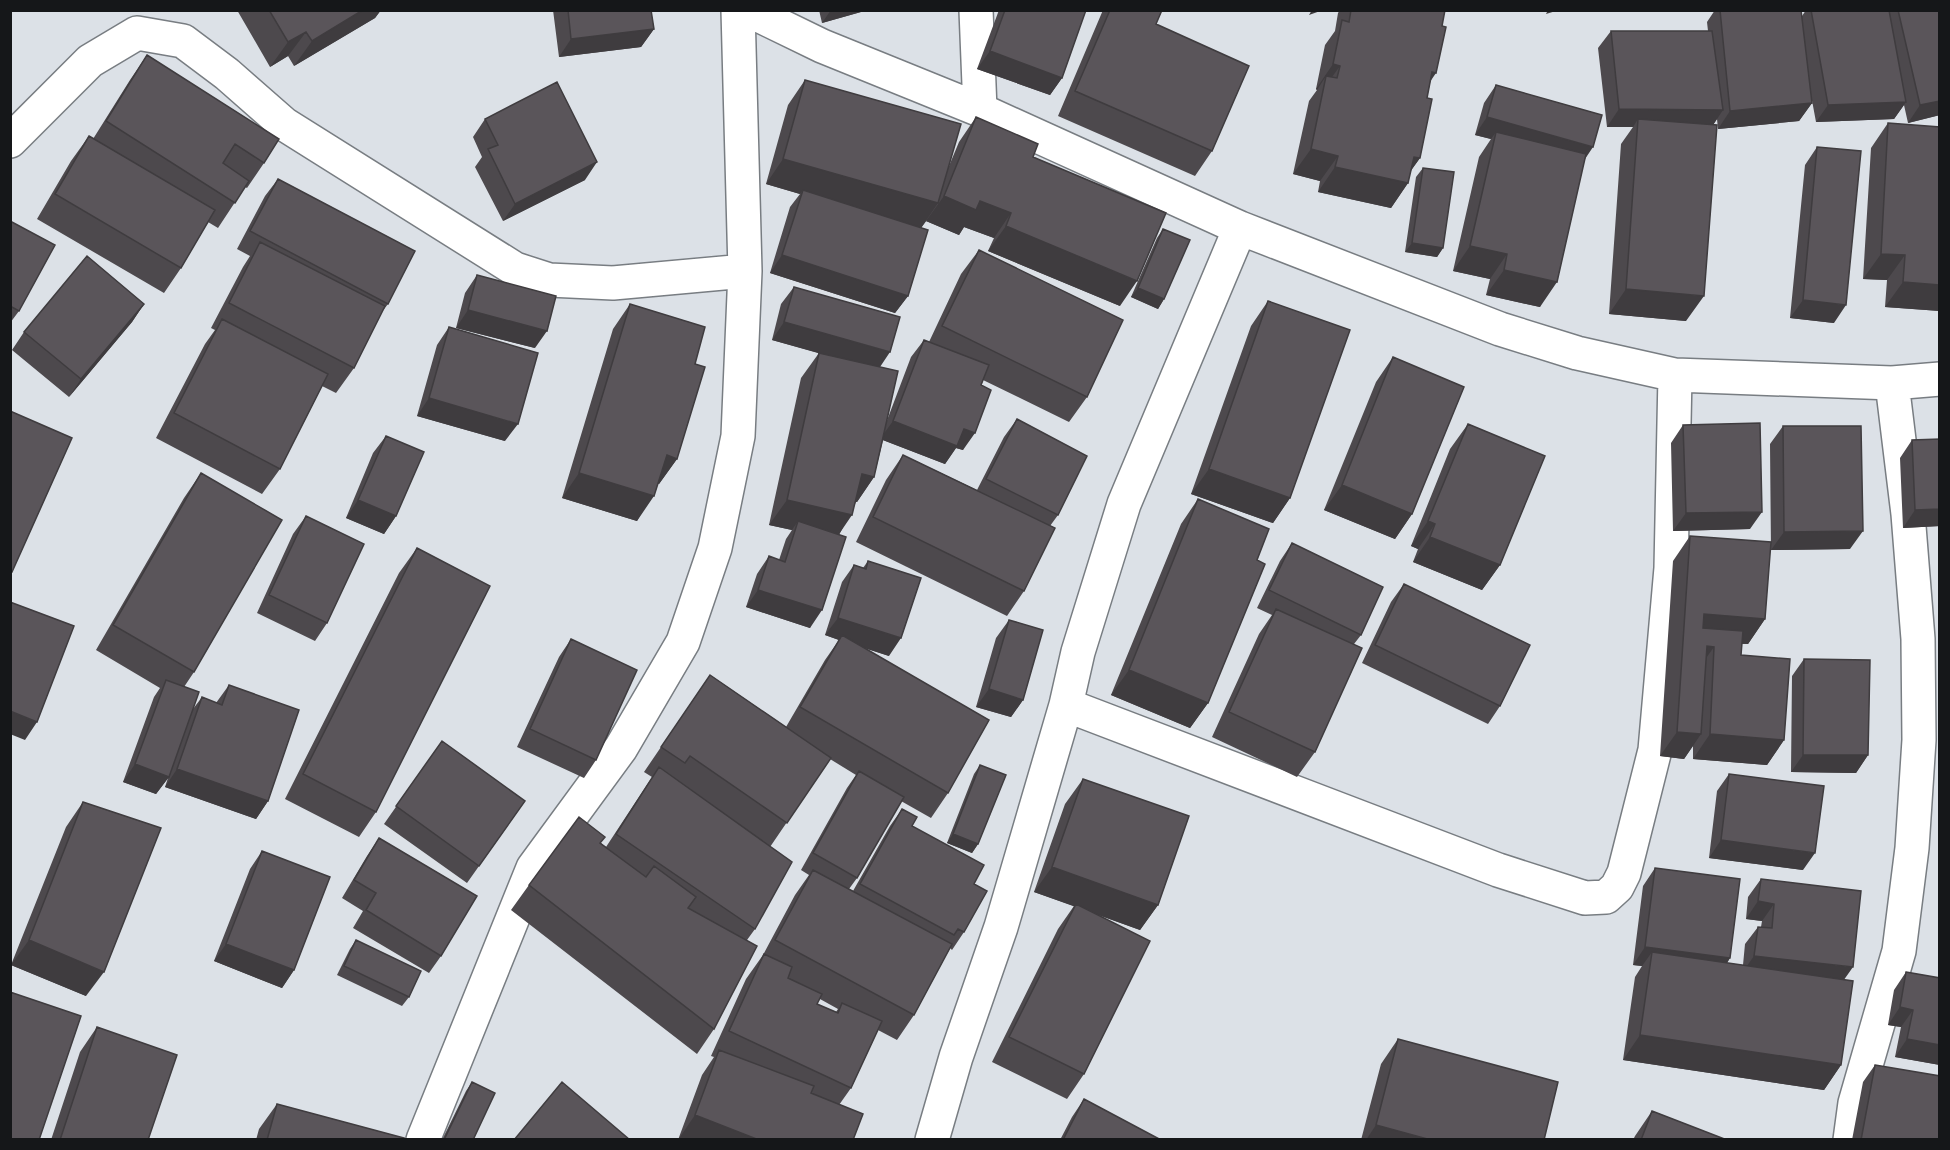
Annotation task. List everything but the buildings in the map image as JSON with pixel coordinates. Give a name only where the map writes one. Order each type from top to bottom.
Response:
[{"type":"street","points":[[423,1140],[533,868],[621,748],[683,642],[715,548],[738,436],[745,271],[738,10]]},
{"type":"street","points":[[748,10],[822,46],[980,110],[1240,228],[1500,329],[1577,353],[1675,375],[1892,383],[1940,379]]},
{"type":"street","points":[[976,10],[980,110]]},
{"type":"street","points":[[10,141],[90,62],[137,33],[183,41],[226,74],[284,124],[515,269],[549,280],[613,283],[745,271]]},
{"type":"street","points":[[932,1140],[956,1057],[1001,927],[1066,705],[1090,611],[1124,504],[1240,228]]},
{"type":"street","points":[[1066,705],[1498,870],[1586,898],[1606,897],[1617,887],[1624,873],[1655,750],[1671,568],[1675,375]]},
{"type":"street","points":[[1850,1140],[1855,1103],[1899,951],[1912,848],[1919,740],[1918,639],[1908,514],[1892,383]]}]
